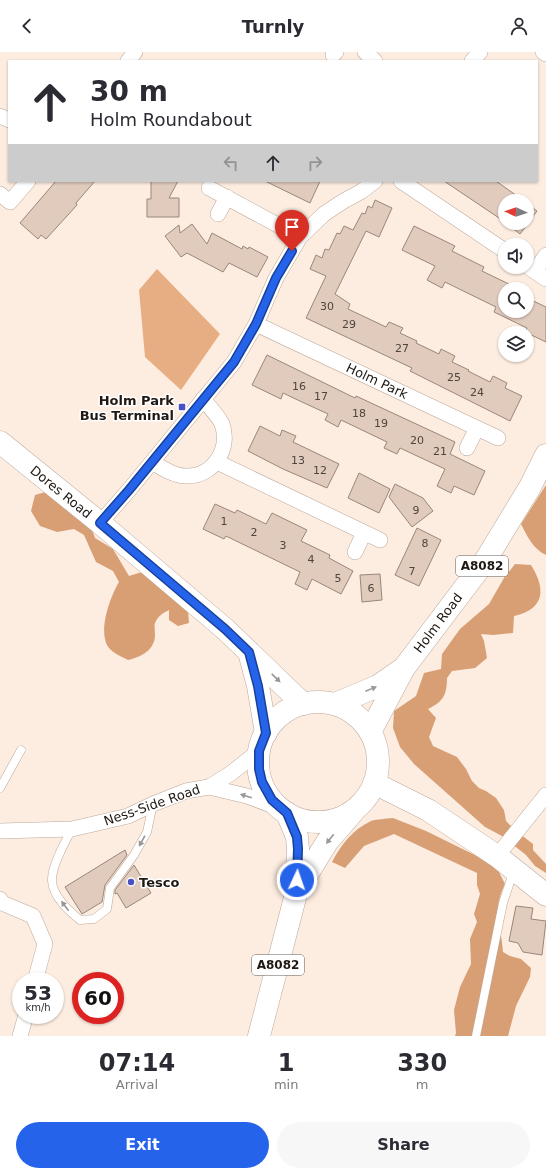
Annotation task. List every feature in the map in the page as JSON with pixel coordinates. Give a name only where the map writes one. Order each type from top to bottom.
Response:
[{"type":"main road","name":"Dores Road","points":[[0,442],[100,523],[225,629],[303,704]]},
{"type":"main road","name":"Holm Road","points":[[370,732],[404,668],[485,561],[530,487],[546,455]]},
{"type":"main road","points":[[249,652],[258,686],[263,742]]},
{"type":"main road","points":[[336,704],[378,686],[404,668]]},
{"type":"main road","name":"A8082","points":[[296,894],[327,842],[355,809],[367,798],[374,783],[378,767],[377,751],[370,732],[356,715],[336,704],[320,702],[303,704],[286,712],[275,720],[263,742],[259,769],[262,782],[272,800],[284,811],[305,820],[323,822],[340,818],[355,809]]},
{"type":"main road","points":[[374,783],[428,810],[497,856],[546,895]]},
{"type":"main road","name":"A8082","points":[[259,1036],[296,894],[298,849],[297,837],[284,811]]},
{"type":"street","points":[[129,60],[135,52]]},
{"type":"street","points":[[365,52],[374,60]]},
{"type":"street","points":[[473,60],[480,52]]},
{"type":"street","points":[[0,194],[10,202],[27,182]]},
{"type":"street","points":[[100,523],[234,362],[256,324],[276,278],[300,237],[324,214],[362,191],[374,182]]},
{"type":"street","points":[[402,182],[498,246]]},
{"type":"street","points":[[209,188],[300,237]]},
{"type":"street","points":[[218,214],[226,197]]},
{"type":"street","points":[[536,272],[546,255]]},
{"type":"street","name":"Holm Park","points":[[256,324],[498,438]]},
{"type":"street","points":[[152,462],[174,474],[185,477],[200,474],[217,462],[223,448],[224,437],[222,423],[203,399]]},
{"type":"street","points":[[467,448],[477,428]]},
{"type":"street","points":[[217,462],[380,540]]},
{"type":"street","points":[[355,552],[364,533]]},
{"type":"street","name":"Ness-Side Road","points":[[0,831],[72,829],[128,816],[186,791],[209,787],[230,774],[263,742]]},
{"type":"street","name":"Ness-Side Road","points":[[209,787],[247,796],[284,811]]},
{"type":"street","points":[[497,856],[546,795]]},
{"type":"street","points":[[0,898],[2,903],[33,916],[46,944],[38,972]]},
{"type":"street","points":[[20,1036],[23,1024]]},
{"type":"lane","points":[[0,788],[21,750]]},
{"type":"lane","points":[[72,829],[59,853],[52,880],[54,889],[67,909],[80,920],[94,919],[107,909],[110,888],[134,855],[147,832],[153,804]]},
{"type":"lane","points":[[476,1036],[503,903],[514,870]]},
{"type":"shaded area","points":[[157,269],[220,334],[181,390],[145,357],[139,290]]},
{"type":"shaded area","points":[[546,485],[546,555],[534,546],[521,524]]},
{"type":"shaded area","points":[[56,489],[86,522],[86,526],[92,530],[95,538],[113,549],[129,576],[142,572],[188,611],[189,623],[178,626],[169,620],[169,610],[161,615],[156,621],[153,645],[142,655],[128,660],[109,648],[104,633],[106,615],[119,582],[113,571],[96,562],[84,535],[74,529],[57,532],[40,526],[31,511],[35,495]]},
{"type":"shaded area","points":[[515,564],[531,565],[539,582],[540,597],[532,608],[524,613],[514,616],[513,633],[493,635],[481,634],[484,641],[487,658],[475,668],[452,671],[447,678],[445,693],[441,701],[428,709],[436,718],[429,737],[433,746],[457,757],[466,769],[472,781],[479,788],[496,798],[504,810],[506,821],[520,835],[533,844],[533,850],[546,864],[546,873],[535,866],[526,855],[502,836],[485,827],[414,764],[400,747],[393,728],[394,711],[416,696],[424,673],[441,669],[442,654],[460,629],[489,604],[504,578]]},
{"type":"shaded area","points":[[393,818],[426,831],[487,861],[497,868],[505,884],[501,893],[498,910],[503,952],[521,959],[531,968],[530,977],[516,1006],[508,1036],[455,1036],[454,1010],[460,987],[471,964],[470,939],[477,922],[474,914],[480,894],[477,885],[477,873],[394,834],[364,846],[345,868],[332,862],[343,844],[358,829],[371,821]]},
{"type":"building","points":[[55,182],[94,182],[76,203],[77,205],[46,239],[41,235],[38,239],[20,223]]},
{"type":"building","points":[[151,182],[177,182],[169,198],[179,198],[179,217],[147,217],[147,199],[151,199]]},
{"type":"building","points":[[267,182],[320,182],[310,203]]},
{"type":"building","points":[[445,182],[497,182],[514,194],[498,194],[498,217]]},
{"type":"building","points":[[375,200],[392,208],[379,237],[366,231],[335,294],[350,304],[348,309],[386,327],[389,322],[403,328],[400,333],[417,341],[416,343],[439,354],[441,349],[455,356],[452,362],[490,382],[493,376],[507,383],[505,388],[522,396],[510,421],[410,371],[412,368],[306,318],[326,276],[310,269],[316,255],[322,258],[325,249],[329,250],[337,233],[340,234],[344,226],[353,230],[362,213],[365,214],[368,206],[372,208]]},
{"type":"building","points":[[192,224],[207,244],[212,233],[242,249],[243,246],[248,249],[249,247],[268,257],[257,277],[229,263],[223,272],[187,253],[181,257],[165,236],[179,225],[180,233]]},
{"type":"building","points":[[414,226],[455,246],[452,251],[484,267],[482,271],[505,282],[498,282],[498,314],[494,312],[496,307],[445,282],[442,288],[427,280],[435,266],[402,250]]},
{"type":"building","points":[[515,230],[523,230],[520,234]]},
{"type":"building","points":[[534,301],[546,307],[546,342],[534,336],[534,326],[523,326],[506,318],[534,318]]},
{"type":"building","points":[[267,355],[355,398],[356,396],[455,442],[450,454],[485,471],[474,495],[454,486],[451,493],[437,486],[445,469],[400,448],[397,454],[384,448],[387,442],[341,420],[338,427],[325,420],[328,414],[283,393],[281,399],[252,385]]},
{"type":"building","points":[[260,426],[280,436],[282,430],[296,436],[293,442],[339,464],[327,488],[283,469],[248,451]]},
{"type":"building","points":[[359,473],[390,489],[379,513],[348,498]]},
{"type":"building","points":[[395,484],[423,498],[433,511],[412,527],[389,497]]},
{"type":"building","points":[[215,504],[235,513],[237,510],[266,524],[272,513],[307,530],[301,541],[330,555],[329,558],[353,571],[341,594],[312,579],[307,590],[295,584],[300,572],[226,536],[224,539],[203,529]]},
{"type":"building","points":[[417,528],[441,540],[419,586],[395,575]]},
{"type":"building","points":[[380,574],[382,600],[362,602],[360,575]]},
{"type":"building","points":[[125,850],[127,855],[105,885],[102,902],[82,914],[65,887]]},
{"type":"building","points":[[134,865],[151,893],[126,908],[117,893],[115,894],[115,890]]},
{"type":"building","points":[[516,906],[533,908],[531,919],[546,921],[542,955],[523,952],[518,943],[509,941]]},
{"type":"place","name":"Holm Park Bus Terminal","points":[[182,407]]},
{"type":"place","name":"Tesco","points":[[131,882]]},
{"type":"route","points":[[292,251],[276,278],[256,324],[234,362],[218,384],[203,399],[129,490],[100,523],[225,629],[249,652],[258,686],[266,733],[259,751],[259,769],[262,782],[272,800],[287,813],[293,825],[297,837],[298,849],[297,880]]}]
